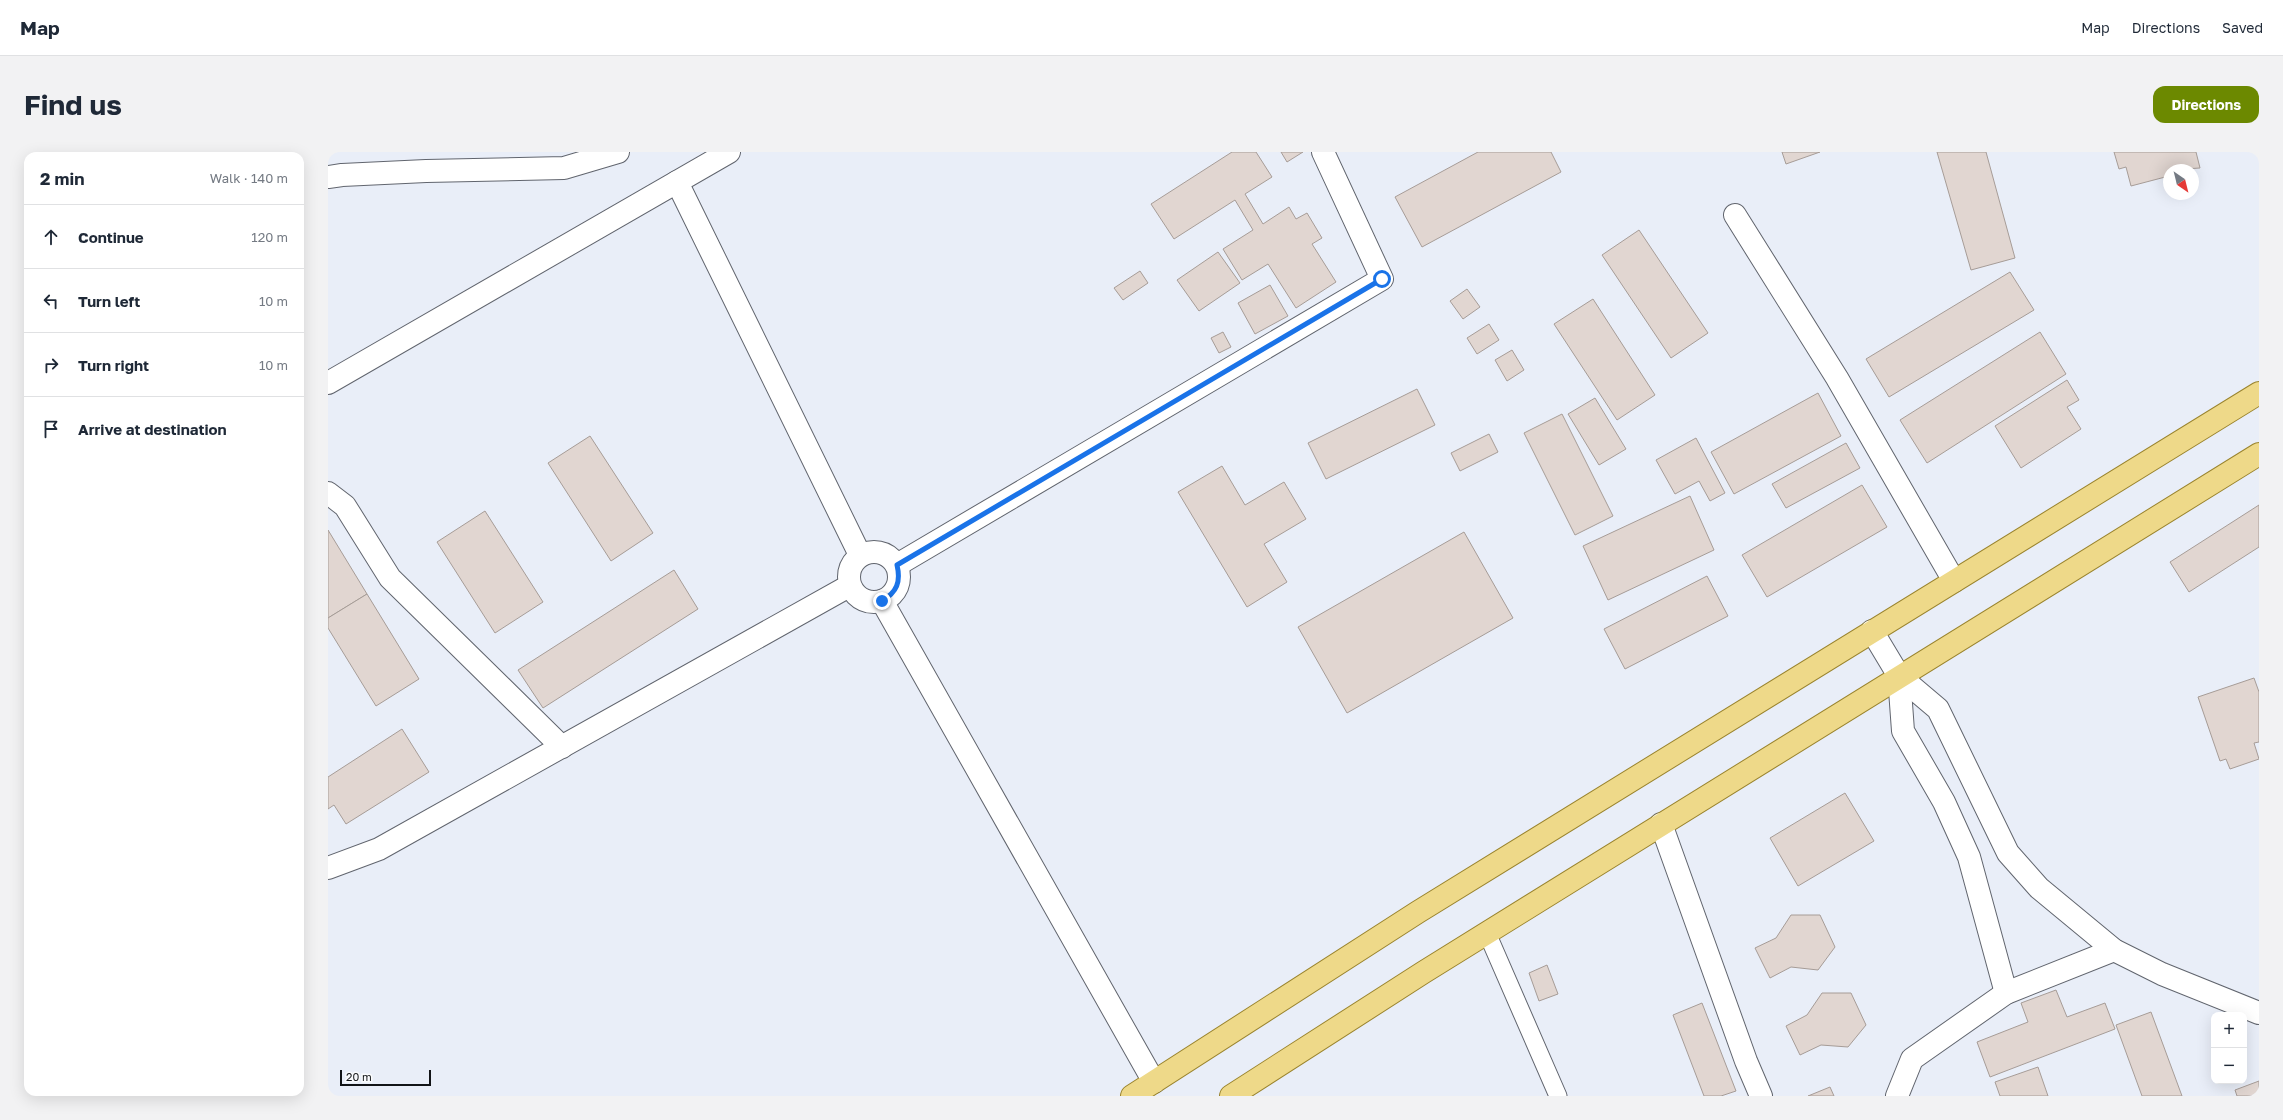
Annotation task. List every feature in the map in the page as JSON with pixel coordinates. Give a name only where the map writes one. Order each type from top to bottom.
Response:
[{"type":"main road","points":[[1132,1096],[1418,912],[2259,393]]},
{"type":"main road","points":[[1230,1096],[1661,824],[2259,454]]},
{"type":"street","points":[[328,177],[426,171],[564,168],[618,152]]},
{"type":"street","points":[[328,383],[677,182],[698,160],[729,152]]},
{"type":"street","points":[[897,565],[1382,279],[1323,152]]},
{"type":"street","points":[[677,182],[860,555]]},
{"type":"street","points":[[1735,215],[1838,378],[1954,582]]},
{"type":"street","points":[[328,493],[345,506],[390,578],[562,747]]},
{"type":"street","points":[[870,551],[880,552],[890,557],[897,565],[900,576],[898,586],[891,596],[882,601],[869,602],[857,597],[849,586],[847,575],[851,564],[860,555],[870,551]]},
{"type":"street","points":[[328,868],[379,849],[849,586]]},
{"type":"street","points":[[882,601],[1154,1082]]},
{"type":"street","points":[[1872,632],[1899,676],[1938,709],[2008,853],[2039,888],[2114,950],[2162,974],[2259,1013]]},
{"type":"street","points":[[1899,676],[1903,731],[1944,802],[1969,857],[2006,993]]},
{"type":"street","points":[[1661,824],[1746,1061],[1761,1096]]},
{"type":"street","points":[[1897,1096],[1912,1059],[2006,993],[2114,950]]},
{"type":"lane","points":[[1487,933],[1558,1096]]},
{"type":"building","points":[[1232,152],[1256,152],[1272,177],[1245,194],[1263,224],[1289,207],[1296,219],[1307,213],[1322,238],[1312,244],[1336,282],[1296,308],[1268,264],[1242,280],[1223,249],[1253,230],[1235,200],[1174,239],[1151,204]]},
{"type":"building","points":[[1281,152],[1303,152],[1287,162]]},
{"type":"building","points":[[1478,152],[1551,152],[1561,172],[1422,247],[1395,197]]},
{"type":"building","points":[[1782,152],[1820,152],[1786,164]]},
{"type":"building","points":[[1937,152],[1986,152],[2015,258],[1971,270]]},
{"type":"building","points":[[2114,152],[2196,152],[2199,164],[2163,164],[2163,178],[2131,186],[2126,167],[2119,169]]},
{"type":"building","points":[[1639,230],[1708,333],[1671,358],[1602,255]]},
{"type":"building","points":[[1218,252],[1240,283],[1199,311],[1177,280]]},
{"type":"building","points":[[1140,271],[1148,283],[1123,300],[1114,288]]},
{"type":"building","points":[[2010,272],[2034,310],[1889,397],[1866,359]]},
{"type":"building","points":[[1270,285],[1288,316],[1255,334],[1238,303]]},
{"type":"building","points":[[1467,289],[1480,307],[1463,319],[1450,301]]},
{"type":"building","points":[[1593,299],[1655,395],[1617,420],[1554,324]]},
{"type":"building","points":[[1489,324],[1499,340],[1477,354],[1467,338]]},
{"type":"building","points":[[1223,332],[1231,347],[1219,353],[1211,338]]},
{"type":"building","points":[[2040,332],[2066,374],[1927,463],[1900,420]]},
{"type":"building","points":[[1512,350],[1524,370],[1507,381],[1495,360]]},
{"type":"building","points":[[2067,380],[2079,400],[2067,407],[2081,429],[2021,468],[1995,426]]},
{"type":"building","points":[[1417,389],[1435,425],[1326,479],[1308,443]]},
{"type":"building","points":[[1818,393],[1841,436],[1734,494],[1711,452]]},
{"type":"building","points":[[1595,398],[1626,449],[1599,465],[1568,414]]},
{"type":"building","points":[[1562,414],[1613,516],[1575,535],[1524,433]]},
{"type":"building","points":[[1489,434],[1498,452],[1460,471],[1451,453]]},
{"type":"building","points":[[590,436],[653,533],[611,561],[548,463]]},
{"type":"building","points":[[1696,438],[1725,493],[1710,501],[1699,481],[1675,494],[1656,460]]},
{"type":"building","points":[[1846,443],[1860,468],[1786,508],[1772,484]]},
{"type":"building","points":[[1222,466],[1245,505],[1284,482],[1306,519],[1264,544],[1287,582],[1247,607],[1178,492]]},
{"type":"building","points":[[1862,485],[1887,527],[1767,597],[1742,555]]},
{"type":"building","points":[[1690,496],[1714,550],[1608,600],[1583,546]]},
{"type":"building","points":[[2259,505],[2259,547],[2189,592],[2170,562]]},
{"type":"building","points":[[485,511],[543,602],[495,633],[437,542]]},
{"type":"building","points":[[328,530],[367,594],[328,618]]},
{"type":"building","points":[[1464,532],[1513,618],[1347,713],[1298,627]]},
{"type":"building","points":[[674,570],[698,609],[543,708],[518,670]]},
{"type":"building","points":[[1707,576],[1728,616],[1625,669],[1604,629]]},
{"type":"building","points":[[367,594],[419,679],[376,706],[328,628],[328,618]]},
{"type":"building","points":[[2254,678],[2259,692],[2259,742],[2254,743],[2259,759],[2230,769],[2226,759],[2220,761],[2198,697]]},
{"type":"building","points":[[402,729],[429,772],[346,824],[334,805],[328,809],[328,777]]},
{"type":"building","points":[[1845,793],[1874,841],[1798,886],[1770,838]]},
{"type":"building","points":[[1791,915],[1820,915],[1835,947],[1818,970],[1791,967],[1770,978],[1755,948],[1776,938]]},
{"type":"building","points":[[1547,965],[1558,994],[1539,1001],[1529,973]]},
{"type":"building","points":[[2056,990],[2067,1017],[2105,1003],[2115,1029],[1990,1077],[1977,1042],[2028,1022],[2021,1003]]},
{"type":"building","points":[[1822,993],[1851,993],[1866,1025],[1848,1047],[1821,1045],[1800,1055],[1786,1026],[1807,1015]]},
{"type":"building","points":[[1702,1003],[1736,1091],[1721,1096],[1704,1096],[1673,1015]]},
{"type":"building","points":[[2151,1012],[2182,1096],[2142,1096],[2116,1025]]},
{"type":"building","points":[[2038,1067],[2048,1096],[2000,1096],[1995,1082]]},
{"type":"building","points":[[2259,1081],[2259,1096],[2237,1096],[2235,1090]]},
{"type":"building","points":[[1830,1087],[1834,1096],[1808,1096]]},
{"type":"route","points":[[882,601],[891,596],[898,586],[900,576],[897,565],[1382,279]]}]
